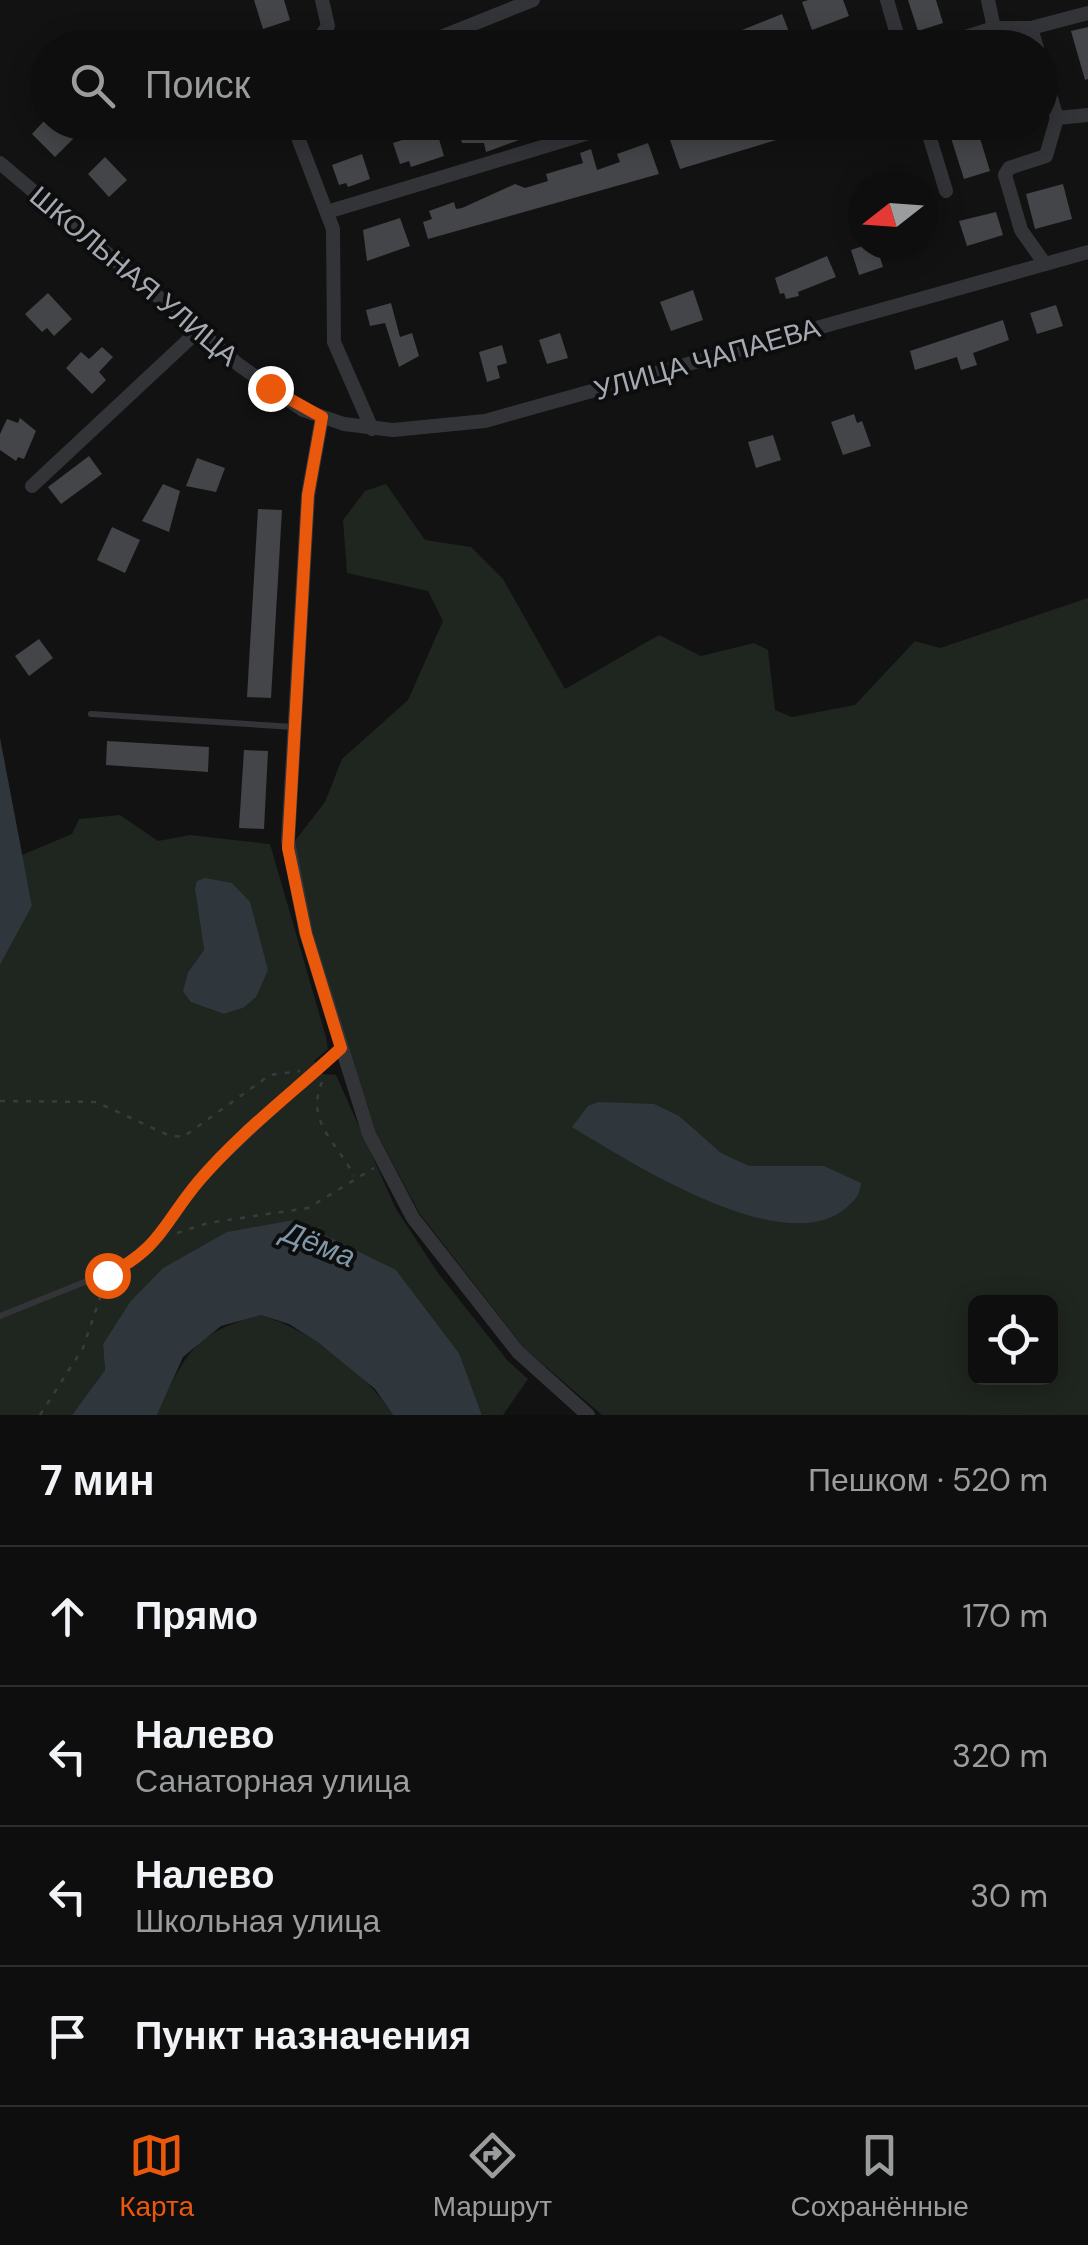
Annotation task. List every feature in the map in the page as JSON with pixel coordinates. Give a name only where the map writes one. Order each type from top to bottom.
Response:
[{"type":"street","points":[[322,0],[328,26],[325,30]]},
{"type":"street","points":[[460,30],[533,0]]},
{"type":"street","points":[[887,0],[896,30]]},
{"type":"street","points":[[988,0],[994,28]]},
{"type":"street","points":[[988,30],[1031,28],[1088,13]]},
{"type":"street","points":[[1058,118],[1088,115]]},
{"type":"street","points":[[299,140],[333,228],[334,342],[372,429]]},
{"type":"street","points":[[327,212],[565,140]]},
{"type":"street","points":[[930,140],[946,191]]},
{"type":"street","points":[[1045,264],[1021,230],[1005,175],[1009,168],[1046,156],[1051,140]]},
{"type":"street","name":"ШКОЛЬНАЯ УЛИЦА","points":[[0,163],[270,388],[322,417]]},
{"type":"street","name":"УЛИЦА ЧАПАЕВА","points":[[322,417],[372,429],[427,430],[485,421],[1088,252]]},
{"type":"street","points":[[32,486],[198,330]]},
{"type":"street","points":[[322,417],[308,495],[289,857],[306,934],[369,1134],[412,1218],[518,1352],[588,1415]]},
{"type":"lane","points":[[90,714],[295,727]]},
{"type":"lane","points":[[0,1316],[132,1263],[161,1238],[198,1182],[341,1048]]},
{"type":"path","points":[[323,1065],[315,1099],[317,1120],[354,1178]]},
{"type":"path","points":[[0,1101],[96,1102],[168,1135],[182,1137],[270,1075],[285,1070],[315,1072]]},
{"type":"path","points":[[161,1238],[208,1224],[308,1208],[354,1178],[385,1165]]},
{"type":"path","points":[[40,1415],[84,1348],[107,1275]]},
{"type":"shaded area","points":[[386,484],[425,540],[471,547],[503,579],[565,689],[659,635],[701,656],[754,643],[768,650],[775,710],[792,717],[855,705],[915,641],[940,648],[1088,598],[1088,1415],[602,1415],[524,1348],[420,1214],[375,1130],[313,933],[291,846],[325,802],[342,759],[408,700],[443,621],[428,591],[347,573],[343,520],[365,491]]},
{"type":"shaded area","points":[[120,815],[158,841],[190,835],[270,844],[326,1037],[328,1049],[314,1061],[323,1074],[336,1075],[396,1209],[438,1273],[508,1361],[528,1379],[503,1415],[482,1415],[459,1353],[396,1270],[130,1302],[103,1344],[105,1370],[72,1415],[0,1415],[0,965],[32,906],[22,855],[72,834],[79,819]],"holes":[[[195,889],[243,1008],[224,1014],[189,1002],[184,991],[188,972],[204,950]]]},
{"type":"shaded area","points":[[261,1315],[300,1331],[336,1354],[393,1415],[157,1415],[175,1376],[194,1349],[220,1330]]},
{"type":"water","points":[[0,738],[32,906],[0,965]]},
{"type":"water","points":[[205,878],[232,883],[250,902],[268,970],[256,997],[243,1008],[224,1014],[190,1002],[183,991],[188,972],[204,950],[195,889],[197,881]]},
{"type":"water","points":[[598,1102],[654,1104],[679,1116],[721,1153],[749,1166],[824,1166],[861,1183],[860,1191],[846,1208],[819,1221],[785,1223],[747,1215],[668,1182],[572,1127],[588,1106]]},
{"type":"water","name":"Дёма","points":[[294,1220],[396,1270],[459,1353],[482,1415],[393,1415],[375,1389],[319,1343],[289,1324],[261,1315],[221,1326],[183,1357],[157,1415],[72,1415],[105,1370],[103,1344],[130,1302],[163,1268],[227,1232]]},
{"type":"building","points":[[254,0],[284,0],[290,20],[263,29]]},
{"type":"building","points":[[843,0],[849,16],[812,30],[802,2]]},
{"type":"building","points":[[908,0],[936,0],[943,23],[918,30]]},
{"type":"building","points":[[782,14],[788,30],[742,30]]},
{"type":"building","points":[[1088,27],[1088,79],[1085,80],[1071,31]]},
{"type":"building","points":[[38,140],[72,140],[55,157]]},
{"type":"building","points":[[439,140],[444,156],[411,167],[409,161],[400,164],[393,143]]},
{"type":"building","points":[[461,140],[519,140],[486,152],[484,143]]},
{"type":"building","points":[[670,140],[776,140],[680,169]]},
{"type":"building","points":[[952,140],[981,140],[990,171],[964,179]]},
{"type":"building","points":[[648,143],[659,174],[428,239],[423,222],[432,219],[429,211],[454,202],[456,209],[462,208],[515,184],[525,188],[548,181],[546,174],[583,163],[580,153],[591,149],[597,170],[620,162],[617,154]]},
{"type":"building","points":[[362,154],[370,179],[348,187],[346,183],[339,185],[332,165]]},
{"type":"building","points":[[105,157],[127,180],[109,197],[88,174]]},
{"type":"building","points":[[1063,184],[1072,219],[1035,229],[1026,194]]},
{"type":"building","points":[[996,212],[1003,235],[967,246],[959,221]]},
{"type":"building","points":[[400,218],[410,246],[367,261],[363,230]]},
{"type":"building","points":[[827,256],[836,277],[798,292],[799,296],[786,299],[784,293],[780,294],[775,278]]},
{"type":"building","points":[[854,260],[881,260],[883,267],[859,275]]},
{"type":"building","points":[[693,290],[703,320],[671,331],[660,302]]},
{"type":"building","points":[[48,293],[72,319],[54,336],[47,328],[42,332],[25,314]]},
{"type":"building","points":[[391,303],[400,337],[412,333],[419,356],[399,367],[385,323],[370,326],[366,310]]},
{"type":"building","points":[[1056,305],[1063,326],[1037,334],[1030,313]]},
{"type":"building","points":[[1003,320],[1009,340],[973,353],[977,365],[961,370],[957,357],[915,370],[910,351]]},
{"type":"building","points":[[560,333],[568,358],[547,364],[539,340]]},
{"type":"building","points":[[502,345],[507,363],[497,366],[500,378],[487,382],[479,352]]},
{"type":"building","points":[[102,347],[113,357],[99,372],[106,380],[92,394],[66,368],[81,352],[89,359]]},
{"type":"building","points":[[854,414],[857,423],[862,421],[871,446],[843,455],[831,422]]},
{"type":"building","points":[[20,418],[36,431],[24,459],[18,457],[16,461],[0,450],[0,434],[7,419],[18,423]]},
{"type":"building","points":[[773,435],[781,460],[756,468],[748,442]]},
{"type":"building","points":[[89,456],[102,474],[61,504],[48,487]]},
{"type":"building","points":[[197,458],[225,468],[216,492],[186,486]]},
{"type":"building","points":[[163,484],[180,491],[169,532],[142,521]]},
{"type":"building","points":[[258,509],[282,510],[271,698],[247,697]]},
{"type":"building","points":[[112,527],[140,540],[125,573],[97,560]]},
{"type":"building","points":[[39,639],[53,658],[29,676],[15,656]]},
{"type":"building","points":[[107,741],[209,747],[208,772],[106,765]]},
{"type":"building","points":[[244,750],[268,751],[264,829],[239,828]]},
{"type":"route","points":[[107,1275],[132,1263],[161,1238],[198,1182],[341,1048],[306,934],[288,848],[308,495],[322,417],[270,388]]}]
